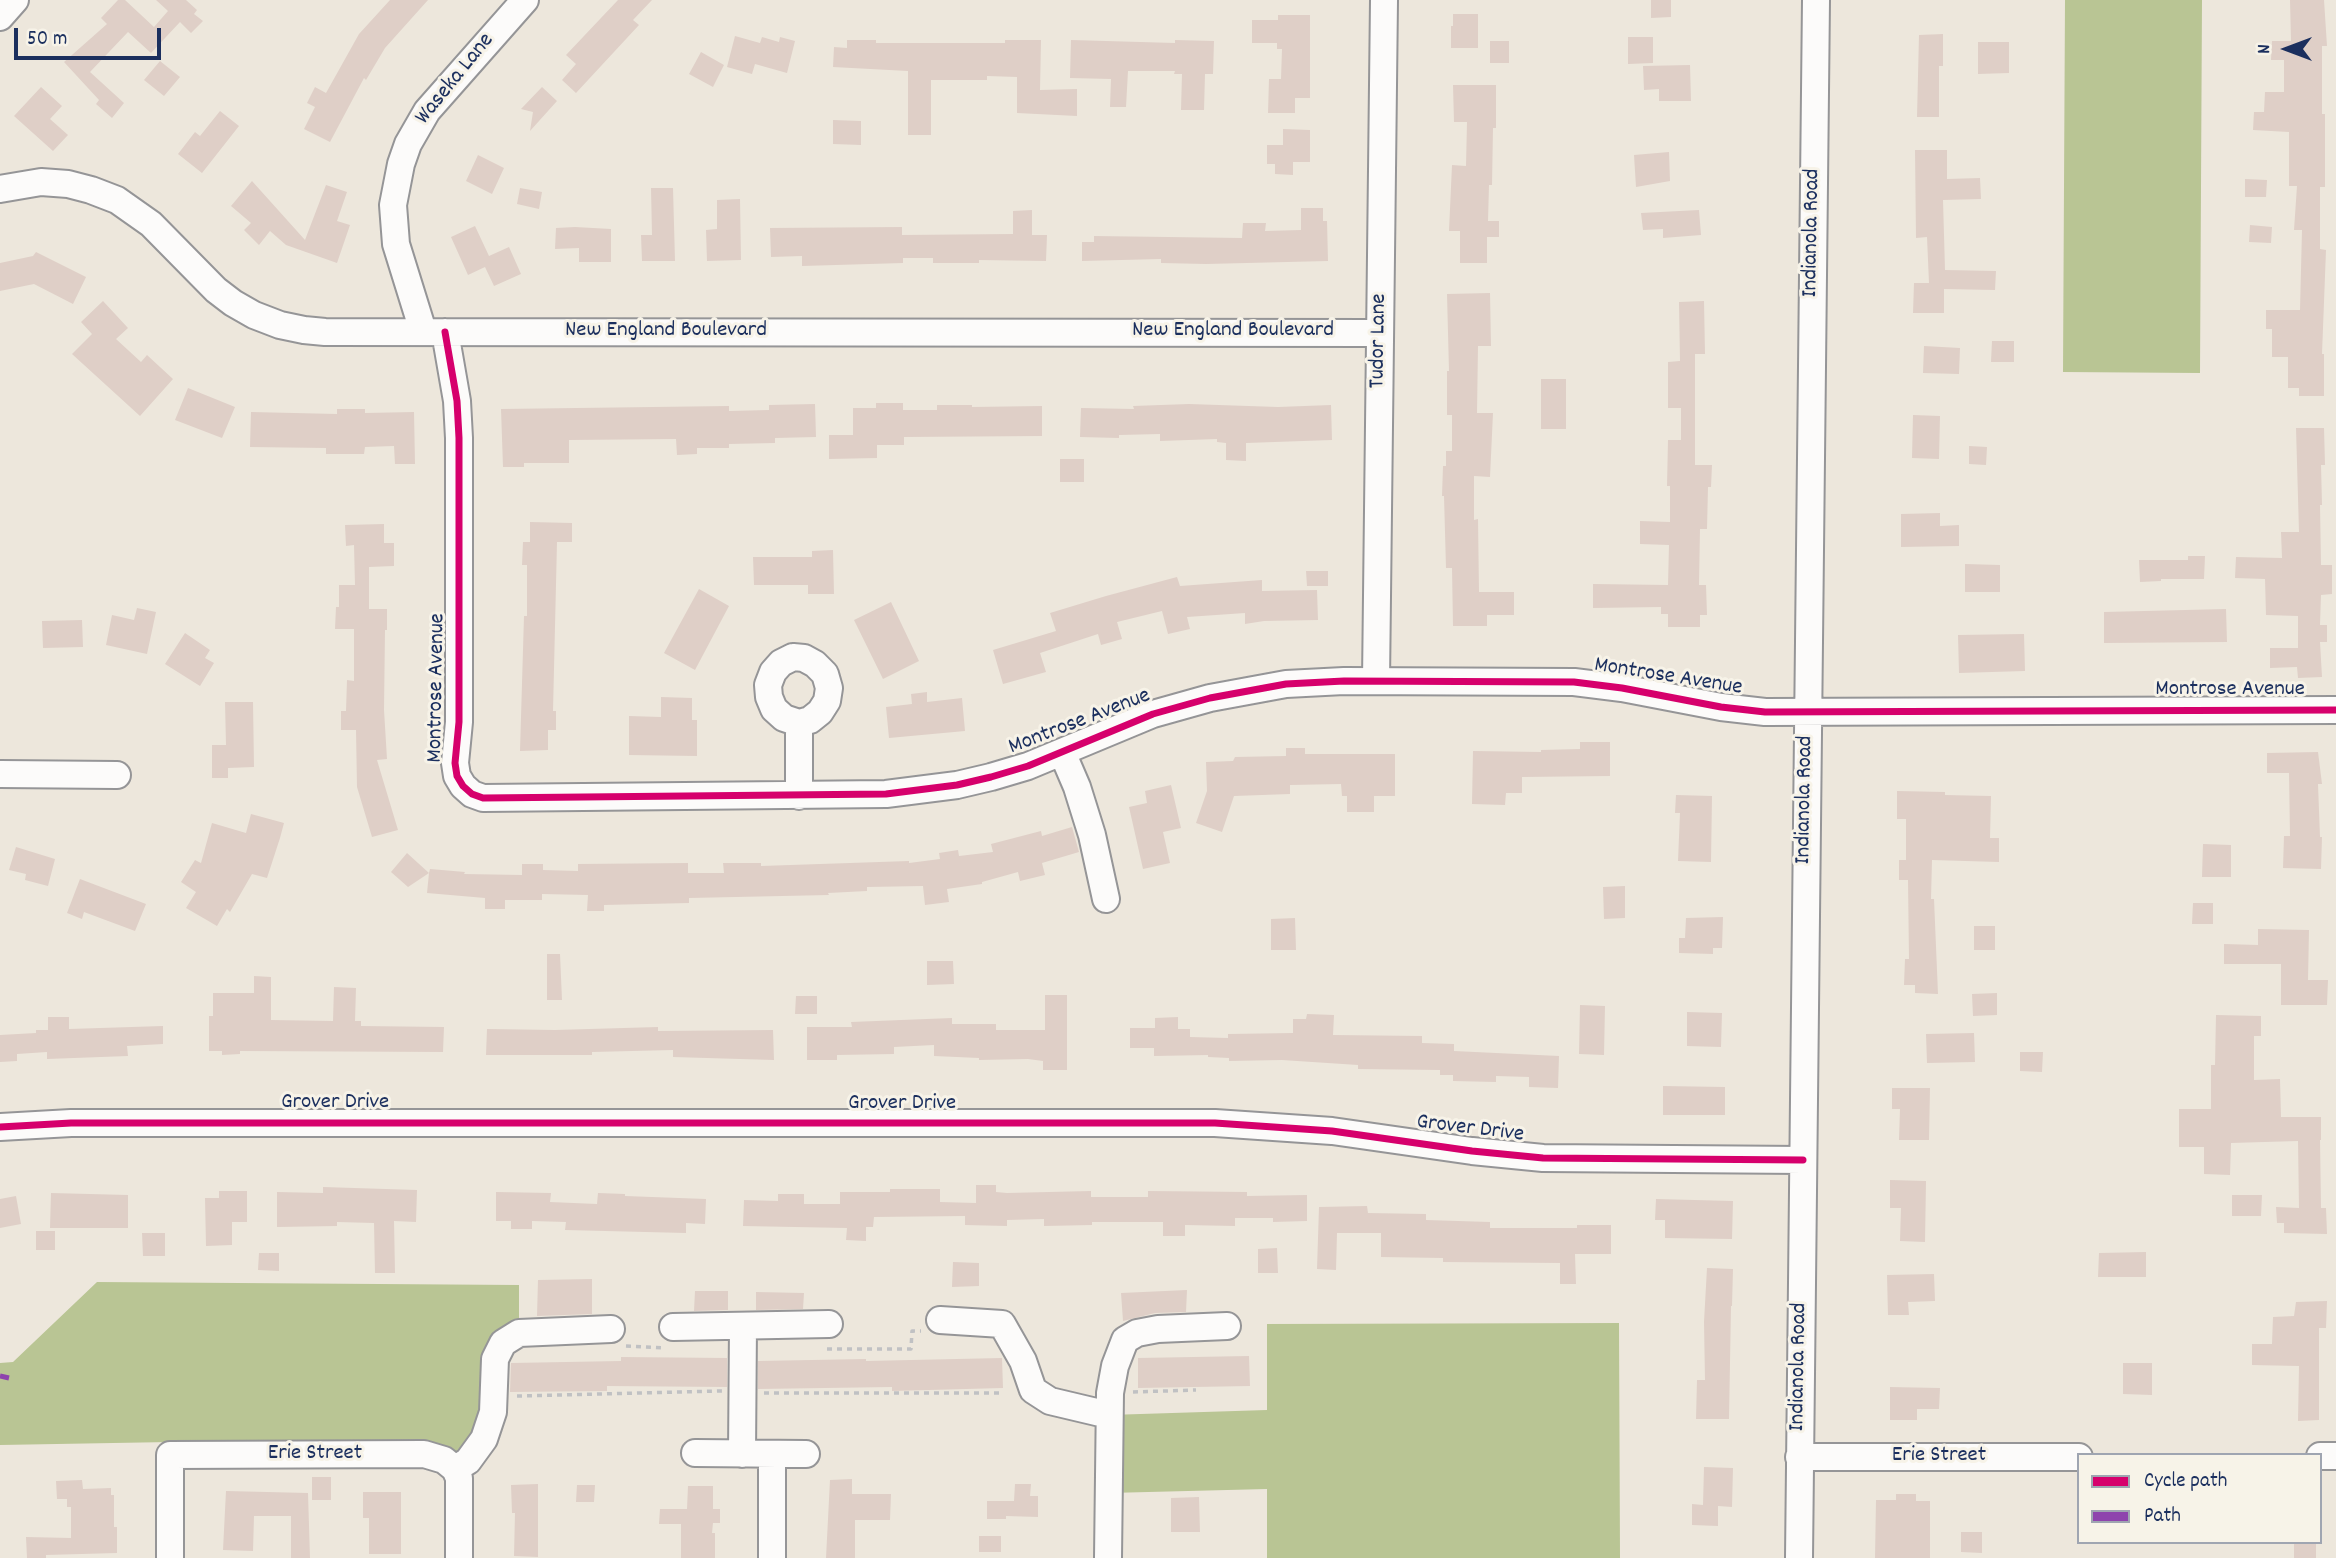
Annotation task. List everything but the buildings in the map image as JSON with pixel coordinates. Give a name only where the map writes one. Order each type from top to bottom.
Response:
[{"type":"street","points":[[0,17],[15,0]]},
{"type":"street","name":"Waseka Lane","points":[[434,331],[396,244],[393,205],[401,164],[412,135],[427,111],[525,0]]},
{"type":"street","name":"Tudor Lane","points":[[1376,681],[1384,0]]},
{"type":"street","name":"Indianola Road","points":[[1799,1558],[1816,0]]},
{"type":"street","name":"New England Boulevard","points":[[0,189],[41,183],[68,184],[117,200],[151,224],[216,290],[233,303],[280,325],[325,332],[1380,332]]},
{"type":"street","name":"Montrose Avenue","points":[[434,331],[457,401],[459,438],[459,722],[455,763],[457,776],[463,786],[483,798],[886,794],[957,785],[1028,766],[1153,715],[1210,698],[1286,684],[1376,681],[1574,682],[1765,712],[2336,710]]},
{"type":"street","points":[[799,723],[799,796]]},
{"type":"street","points":[[1062,752],[1077,787],[1092,835],[1106,899]]},
{"type":"street","points":[[0,774],[117,775]]},
{"type":"street","name":"Grover Drive","points":[[0,1127],[71,1122],[1215,1124],[1332,1131],[1543,1158],[1803,1160]]},
{"type":"street","points":[[932,1325],[1002,1324],[1024,1361],[1033,1390],[1050,1401],[1109,1404]]},
{"type":"street","points":[[741,1454],[743,1326]]},
{"type":"street","points":[[674,1337],[743,1326],[828,1337]]},
{"type":"street","points":[[1108,1558],[1109,1404],[1115,1366],[1125,1340],[1137,1333],[1158,1329],[1227,1326]]},
{"type":"street","points":[[459,1558],[459,1478],[455,1469],[468,1461],[484,1439],[493,1412],[495,1359],[503,1343],[519,1333],[603,1330]]},
{"type":"street","name":"Erie Street","points":[[170,1558],[170,1455],[425,1454],[444,1460],[455,1469]]},
{"type":"street","points":[[695,1454],[806,1454]]},
{"type":"street","points":[[772,1455],[772,1558]]},
{"type":"street","name":"Erie Street","points":[[1800,1457],[2077,1457]]},
{"type":"path","points":[[828,1337],[911,1349],[912,1331],[932,1325]]},
{"type":"path","points":[[603,1330],[594,1341],[637,1348],[674,1337]]},
{"type":"path","points":[[1109,1404],[1196,1390]]},
{"type":"path","points":[[494,1396],[731,1391]]},
{"type":"path","points":[[763,1393],[1003,1393]]},
{"type":"green space","points":[[2065,0],[2202,0],[2200,373],[2063,372]]},
{"type":"green space","points":[[97,1282],[519,1285],[519,1333],[503,1343],[480,1454],[170,1442],[0,1445],[0,1363],[13,1362]]},
{"type":"green space","points":[[1619,1323],[1620,1558],[1267,1558],[1267,1489],[1109,1493],[1109,1415],[1267,1410],[1267,1324]]},
{"type":"marked path","points":[[0,1376],[9,1378]]},
{"type":"cycle path","points":[[445,332],[457,401],[459,438],[459,722],[455,763],[457,776],[463,786],[472,794],[483,798],[886,794],[957,785],[1028,766],[1153,714],[1210,698],[1286,684],[1344,681],[1574,682],[1765,712],[2336,710]]},
{"type":"cycle path","points":[[0,1127],[71,1123],[1215,1123],[1332,1131],[1543,1158],[1803,1160]]}]
